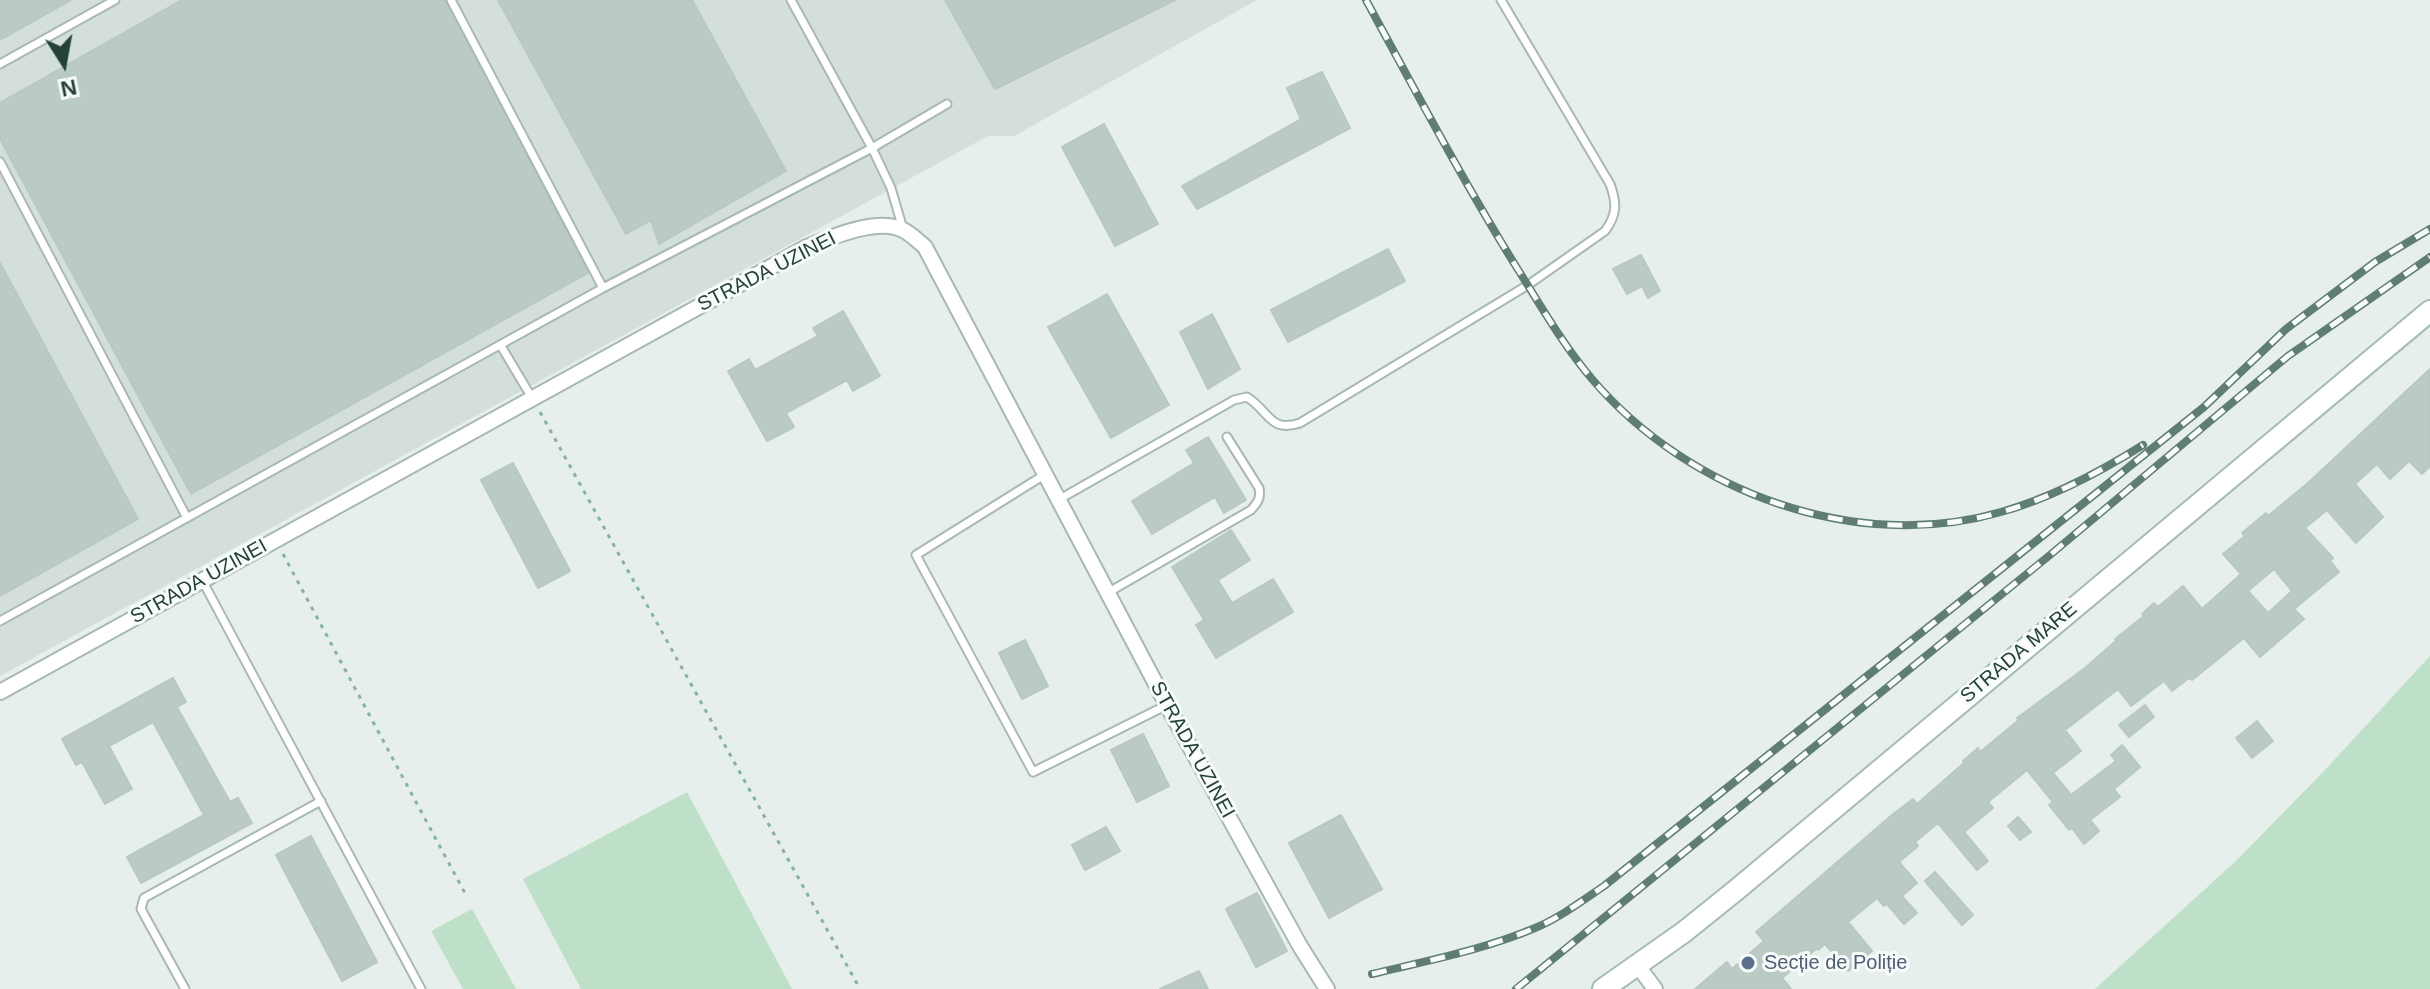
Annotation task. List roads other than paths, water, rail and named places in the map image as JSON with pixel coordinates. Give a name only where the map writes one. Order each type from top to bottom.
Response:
[{"type":"main road","name":"STRADA MARE","points":[[1603,989],[1638,966],[1747,881],[2430,311]]},
{"type":"street","name":"STRADA UZINEI","points":[[0,692],[807,247],[874,226],[903,229],[925,247],[1167,705],[1300,946],[1327,989]]},
{"type":"street","points":[[1638,966],[1655,989]]},
{"type":"lane","points":[[0,64],[115,0]]},
{"type":"lane","points":[[451,0],[603,288]]},
{"type":"lane","points":[[791,0],[872,148],[891,188],[903,229]]},
{"type":"lane","points":[[1058,500],[1234,400],[1247,397],[1258,404],[1274,423],[1287,427],[1300,423],[1528,285],[1605,231],[1616,208],[1610,184],[1501,0]]},
{"type":"lane","points":[[0,621],[603,288],[872,148],[947,104]]},
{"type":"lane","points":[[0,162],[187,518]]},
{"type":"lane","points":[[501,346],[532,398]]},
{"type":"lane","points":[[1107,593],[1251,510],[1258,502],[1261,496],[1259,488],[1227,437]]},
{"type":"lane","points":[[1044,475],[916,555],[1033,772],[1167,705]]},
{"type":"lane","points":[[202,580],[421,989]]},
{"type":"lane","points":[[185,989],[141,909],[144,898],[321,801]]},
{"type":"railway","points":[[1366,0],[1478,202],[1571,353],[1631,419],[1676,453],[1725,482],[1778,504],[1833,518],[1889,525],[1946,523],[2001,512],[2057,492],[2143,445]]},
{"type":"railway","points":[[1372,974],[1515,936],[1553,919],[1604,886],[2204,407],[2286,329],[2375,262],[2430,229]]},
{"type":"railway","points":[[1516,989],[2050,555],[2288,356],[2430,257]]},
{"type":"place","name":"Secție de Poliție","points":[[1748,963]]}]
